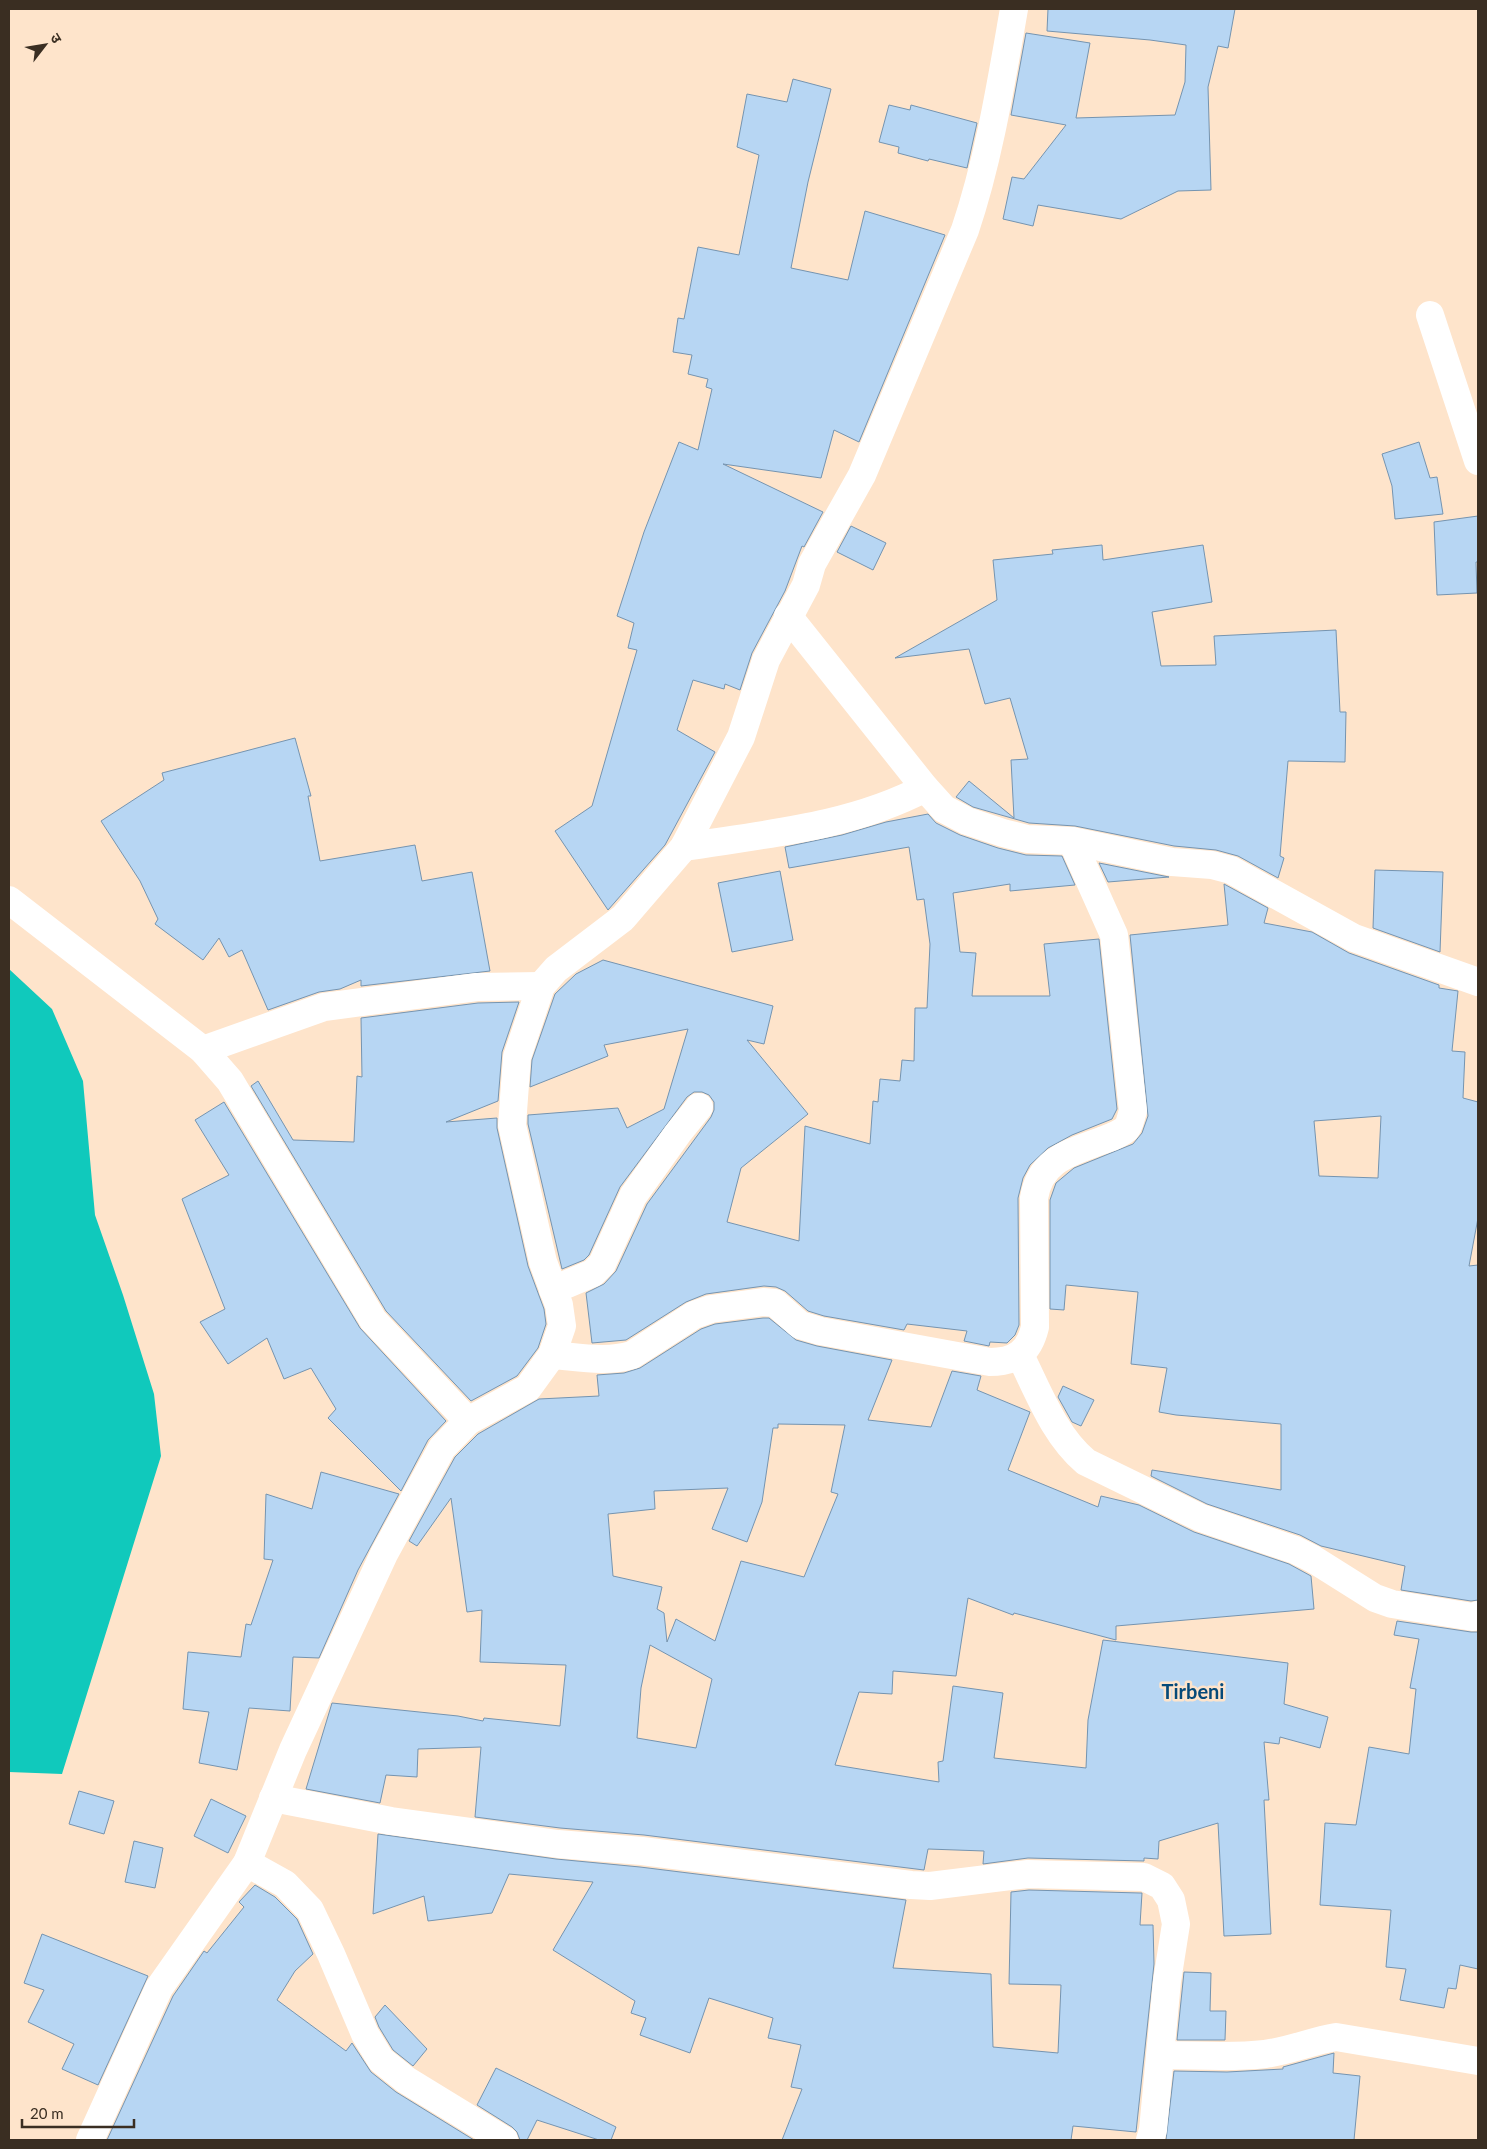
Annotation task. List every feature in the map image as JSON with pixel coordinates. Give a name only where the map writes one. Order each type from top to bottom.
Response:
[{"type":"street","points":[[90,2140],[159,1988],[248,1863],[293,1750],[384,1554],[442,1448],[468,1421],[528,1388],[552,1355],[562,1326],[559,1304],[543,1262],[512,1126],[517,1057],[541,986],[556,969],[623,918],[684,847],[741,738],[766,660],[806,585],[812,564],[862,475],[965,230],[974,205],[999,98],[1014,9]]},
{"type":"street","points":[[1430,316],[1478,462]]},
{"type":"street","points":[[788,616],[925,788],[944,809],[967,821],[1003,833],[1027,838],[1072,841],[1172,862],[1212,864],[1232,870],[1354,938],[1478,982]]},
{"type":"street","points":[[684,847],[823,824],[900,801],[925,788]]},
{"type":"street","points":[[552,1355],[620,1358],[632,1355],[694,1315],[711,1308],[763,1302],[775,1303],[800,1325],[820,1331],[990,1362],[1005,1362],[1020,1355],[1032,1339],[1035,1327],[1034,1198],[1036,1186],[1050,1165],[1064,1156],[1112,1138],[1127,1128],[1133,1111],[1114,935],[1072,841]]},
{"type":"street","points":[[9,900],[203,1050],[230,1080],[373,1320],[468,1421]]},
{"type":"street","points":[[203,1050],[324,1007],[477,987],[541,986]]},
{"type":"street","points":[[553,1290],[593,1273],[602,1264],[633,1196],[642,1181],[699,1107]]},
{"type":"street","points":[[1020,1355],[1060,1435],[1071,1450],[1086,1462],[1201,1518],[1295,1550],[1313,1559],[1375,1598],[1392,1604],[1473,1617],[1478,1616]]},
{"type":"street","points":[[273,1798],[391,1821],[558,1844],[642,1851],[911,1886],[930,1886],[1028,1874],[1144,1878],[1162,1886],[1172,1900],[1176,1924],[1167,1981],[1153,2130],[1150,2140]]},
{"type":"street","points":[[248,1863],[285,1884],[310,1910],[365,2034],[381,2060],[406,2080],[504,2140]]},
{"type":"street","points":[[1161,2055],[1242,2056],[1268,2053],[1316,2040],[1336,2038],[1478,2062]]},
{"type":"water","points":[[9,969],[52,1009],[83,1081],[95,1215],[123,1295],[154,1394],[161,1456],[62,1774],[9,1772]]},
{"type":"building","points":[[1048,9],[1235,9],[1228,48],[1218,46],[1208,87],[1211,190],[1178,191],[1121,219],[1038,205],[1033,226],[1003,219],[1012,177],[1024,179],[1066,125],[1011,115],[1026,33],[1090,43],[1076,118],[1175,115],[1185,82],[1186,45],[1047,31]]},
{"type":"building","points":[[793,79],[831,89],[808,182],[791,268],[848,280],[865,211],[945,235],[859,442],[834,430],[821,478],[723,464],[823,512],[804,547],[802,546],[785,591],[752,653],[740,690],[725,684],[724,689],[693,680],[677,730],[715,752],[665,845],[608,910],[555,831],[592,806],[637,650],[628,648],[634,623],[617,616],[644,532],[679,442],[698,450],[712,389],[706,387],[708,379],[688,374],[692,355],[673,352],[678,318],[684,319],[698,247],[739,255],[759,155],[737,147],[747,94],[787,102]]},
{"type":"building","points":[[889,105],[910,110],[911,105],[977,123],[967,168],[898,153],[899,147],[879,142]]},
{"type":"building","points":[[1419,442],[1430,478],[1437,477],[1443,514],[1395,519],[1392,486],[1382,454]]},
{"type":"building","points":[[1478,516],[1477,593],[1437,595],[1434,522]]},
{"type":"building","points":[[851,526],[886,543],[873,570],[837,552]]},
{"type":"building","points":[[1102,545],[1103,560],[1203,545],[1212,602],[1152,612],[1161,666],[1216,665],[1214,636],[1336,630],[1340,712],[1346,712],[1345,762],[1288,761],[1280,856],[1284,858],[1278,878],[1238,856],[1216,850],[1174,846],[1075,826],[1029,823],[973,807],[956,797],[969,781],[1014,818],[1011,760],[1028,759],[1010,698],[985,704],[969,649],[895,658],[997,600],[993,560],[1053,554],[1052,550]]},
{"type":"building","points":[[295,738],[311,796],[308,796],[320,861],[415,845],[422,881],[472,872],[490,971],[361,986],[361,980],[340,989],[319,992],[268,1010],[242,950],[229,957],[219,938],[203,960],[155,924],[158,919],[140,881],[101,821],[164,780],[162,773]]},
{"type":"building","points":[[928,814],[936,823],[960,835],[998,848],[1026,855],[1062,856],[1075,885],[1010,891],[1010,884],[953,893],[960,952],[976,953],[972,996],[1050,996],[1044,944],[1099,939],[1117,1109],[1112,1119],[1072,1135],[1048,1148],[1030,1165],[1023,1178],[1018,1198],[1019,1325],[1015,1335],[1007,1343],[990,1342],[989,1346],[964,1341],[967,1331],[907,1324],[904,1330],[824,1316],[808,1311],[785,1291],[776,1287],[764,1286],[706,1294],[686,1302],[626,1340],[592,1343],[586,1293],[604,1284],[616,1271],[647,1204],[711,1117],[714,1110],[714,1102],[709,1095],[702,1092],[694,1092],[687,1097],[620,1187],[589,1255],[584,1260],[562,1269],[528,1124],[528,1115],[618,1108],[627,1128],[664,1109],[688,1029],[604,1045],[608,1056],[530,1087],[532,1060],[555,994],[576,974],[603,960],[773,1006],[764,1044],[747,1040],[808,1114],[741,1168],[727,1222],[799,1241],[805,1126],[870,1144],[873,1101],[878,1102],[880,1079],[900,1081],[902,1060],[914,1061],[915,1008],[927,1008],[930,944],[924,899],[917,900],[909,847],[789,868],[785,847],[842,835],[886,822]]},
{"type":"building","points":[[1099,863],[1169,877],[1108,882]]},
{"type":"building","points":[[1375,870],[1443,872],[1440,952],[1373,928]]},
{"type":"building","points":[[780,871],[793,940],[732,952],[718,883]]},
{"type":"building","points":[[1224,884],[1268,908],[1264,923],[1312,932],[1349,953],[1439,985],[1439,988],[1458,991],[1452,1051],[1465,1052],[1463,1098],[1478,1102],[1478,1218],[1469,1266],[1478,1265],[1478,1600],[1471,1601],[1401,1590],[1405,1566],[1321,1546],[1300,1535],[1207,1504],[1151,1476],[1152,1470],[1281,1490],[1281,1424],[1159,1412],[1167,1368],[1131,1364],[1138,1292],[1066,1285],[1064,1310],[1050,1309],[1050,1200],[1056,1183],[1074,1168],[1133,1144],[1142,1133],[1148,1116],[1130,935],[1228,925]],"holes":[[[1381,1116],[1378,1178],[1319,1176],[1314,1121]]]},
{"type":"building","points":[[519,1002],[502,1052],[498,1101],[446,1122],[497,1118],[497,1128],[528,1266],[544,1309],[546,1324],[538,1348],[517,1376],[471,1401],[386,1311],[251,1086],[258,1081],[293,1140],[354,1142],[357,1076],[362,1077],[361,1018],[478,1003]]},
{"type":"building","points":[[224,1102],[360,1328],[446,1421],[428,1440],[401,1491],[328,1418],[336,1409],[311,1368],[284,1379],[267,1338],[228,1364],[200,1322],[225,1309],[182,1199],[229,1175],[195,1120]]},
{"type":"building","points":[[769,1318],[796,1340],[817,1346],[892,1360],[868,1420],[931,1427],[952,1371],[981,1376],[977,1390],[1030,1412],[1008,1470],[1098,1507],[1101,1496],[1139,1505],[1194,1532],[1289,1564],[1311,1576],[1314,1609],[1116,1626],[1116,1640],[1014,1613],[1013,1615],[968,1598],[956,1676],[893,1671],[892,1694],[859,1692],[835,1765],[939,1782],[938,1762],[943,1761],[953,1686],[1003,1693],[994,1758],[1086,1768],[1088,1720],[1103,1640],[1288,1663],[1284,1704],[1328,1717],[1320,1748],[1280,1737],[1279,1744],[1264,1742],[1269,1800],[1264,1800],[1271,1934],[1224,1936],[1218,1823],[1159,1841],[1158,1859],[1144,1858],[1144,1861],[1028,1858],[983,1864],[984,1851],[928,1849],[924,1870],[644,1835],[560,1828],[475,1817],[481,1747],[418,1749],[417,1777],[386,1775],[380,1803],[306,1789],[332,1703],[458,1716],[483,1721],[484,1718],[560,1726],[566,1665],[480,1662],[482,1610],[467,1612],[451,1498],[417,1546],[409,1541],[455,1457],[478,1434],[539,1399],[599,1396],[597,1375],[624,1373],[640,1368],[701,1329],[715,1324]],"holes":[[[778,1424],[845,1425],[831,1492],[838,1494],[804,1577],[741,1561],[715,1641],[676,1619],[667,1642],[664,1613],[657,1609],[662,1587],[613,1576],[608,1514],[655,1509],[654,1491],[728,1488],[712,1529],[747,1542],[762,1502],[773,1428],[778,1428]],[[650,1645],[712,1679],[696,1748],[637,1738],[641,1688]]]},
{"type":"building","points":[[1063,1386],[1094,1400],[1081,1426],[1072,1422],[1058,1397]]},
{"type":"building","points":[[321,1472],[399,1494],[358,1570],[319,1658],[293,1657],[290,1711],[249,1708],[237,1770],[199,1763],[209,1712],[183,1709],[188,1652],[241,1657],[246,1624],[251,1625],[273,1560],[264,1559],[266,1494],[312,1509]]},
{"type":"building","points":[[1397,1621],[1478,1632],[1478,1969],[1460,1965],[1456,1989],[1448,1988],[1444,2008],[1400,2000],[1406,1969],[1386,1967],[1391,1910],[1320,1905],[1325,1823],[1356,1825],[1369,1747],[1409,1754],[1416,1689],[1410,1688],[1419,1639],[1394,1635]]},
{"type":"building","points":[[79,1791],[114,1801],[104,1834],[69,1824]]},
{"type":"building","points":[[211,1799],[246,1816],[228,1853],[194,1836]]},
{"type":"building","points":[[378,1834],[556,1859],[640,1867],[906,1900],[893,1968],[991,1974],[993,2047],[1058,2053],[1061,1985],[1009,1984],[1011,1892],[1029,1890],[1142,1893],[1140,1925],[1153,1925],[1154,1964],[1136,2132],[1073,2126],[1071,2140],[782,2140],[802,2089],[791,2087],[801,2045],[768,2038],[773,2018],[709,1998],[690,2053],[640,2035],[646,2018],[631,2013],[635,2001],[553,1950],[593,1882],[509,1874],[492,1913],[428,1921],[424,1896],[373,1914]]},
{"type":"building","points":[[134,1841],[163,1848],[155,1888],[125,1882]]},
{"type":"building","points":[[255,1885],[275,1897],[297,1919],[313,1954],[295,1971],[277,2000],[346,2051],[352,2043],[371,2072],[396,2092],[474,2140],[107,2140],[173,1996],[204,1951],[207,1953],[244,1907],[239,1902]]},
{"type":"building","points":[[42,1934],[148,1976],[98,2085],[62,2069],[74,2044],[28,2022],[44,1990],[24,1983]]},
{"type":"building","points":[[1184,1972],[1211,1973],[1210,2011],[1226,2011],[1225,2040],[1177,2040]]},
{"type":"building","points":[[385,2005],[427,2049],[413,2066],[393,2050],[379,2027],[375,2017]]},
{"type":"building","points":[[1334,2053],[1333,2073],[1360,2076],[1354,2140],[1166,2140],[1174,2071],[1227,2072],[1283,2069],[1283,2067]]},
{"type":"building","points":[[496,2068],[616,2127],[611,2140],[599,2140],[537,2120],[527,2140],[520,2140],[517,2132],[512,2127],[477,2105]]},
{"type":"district","name":"Tirbeni","points":[[1193,1691]]}]
